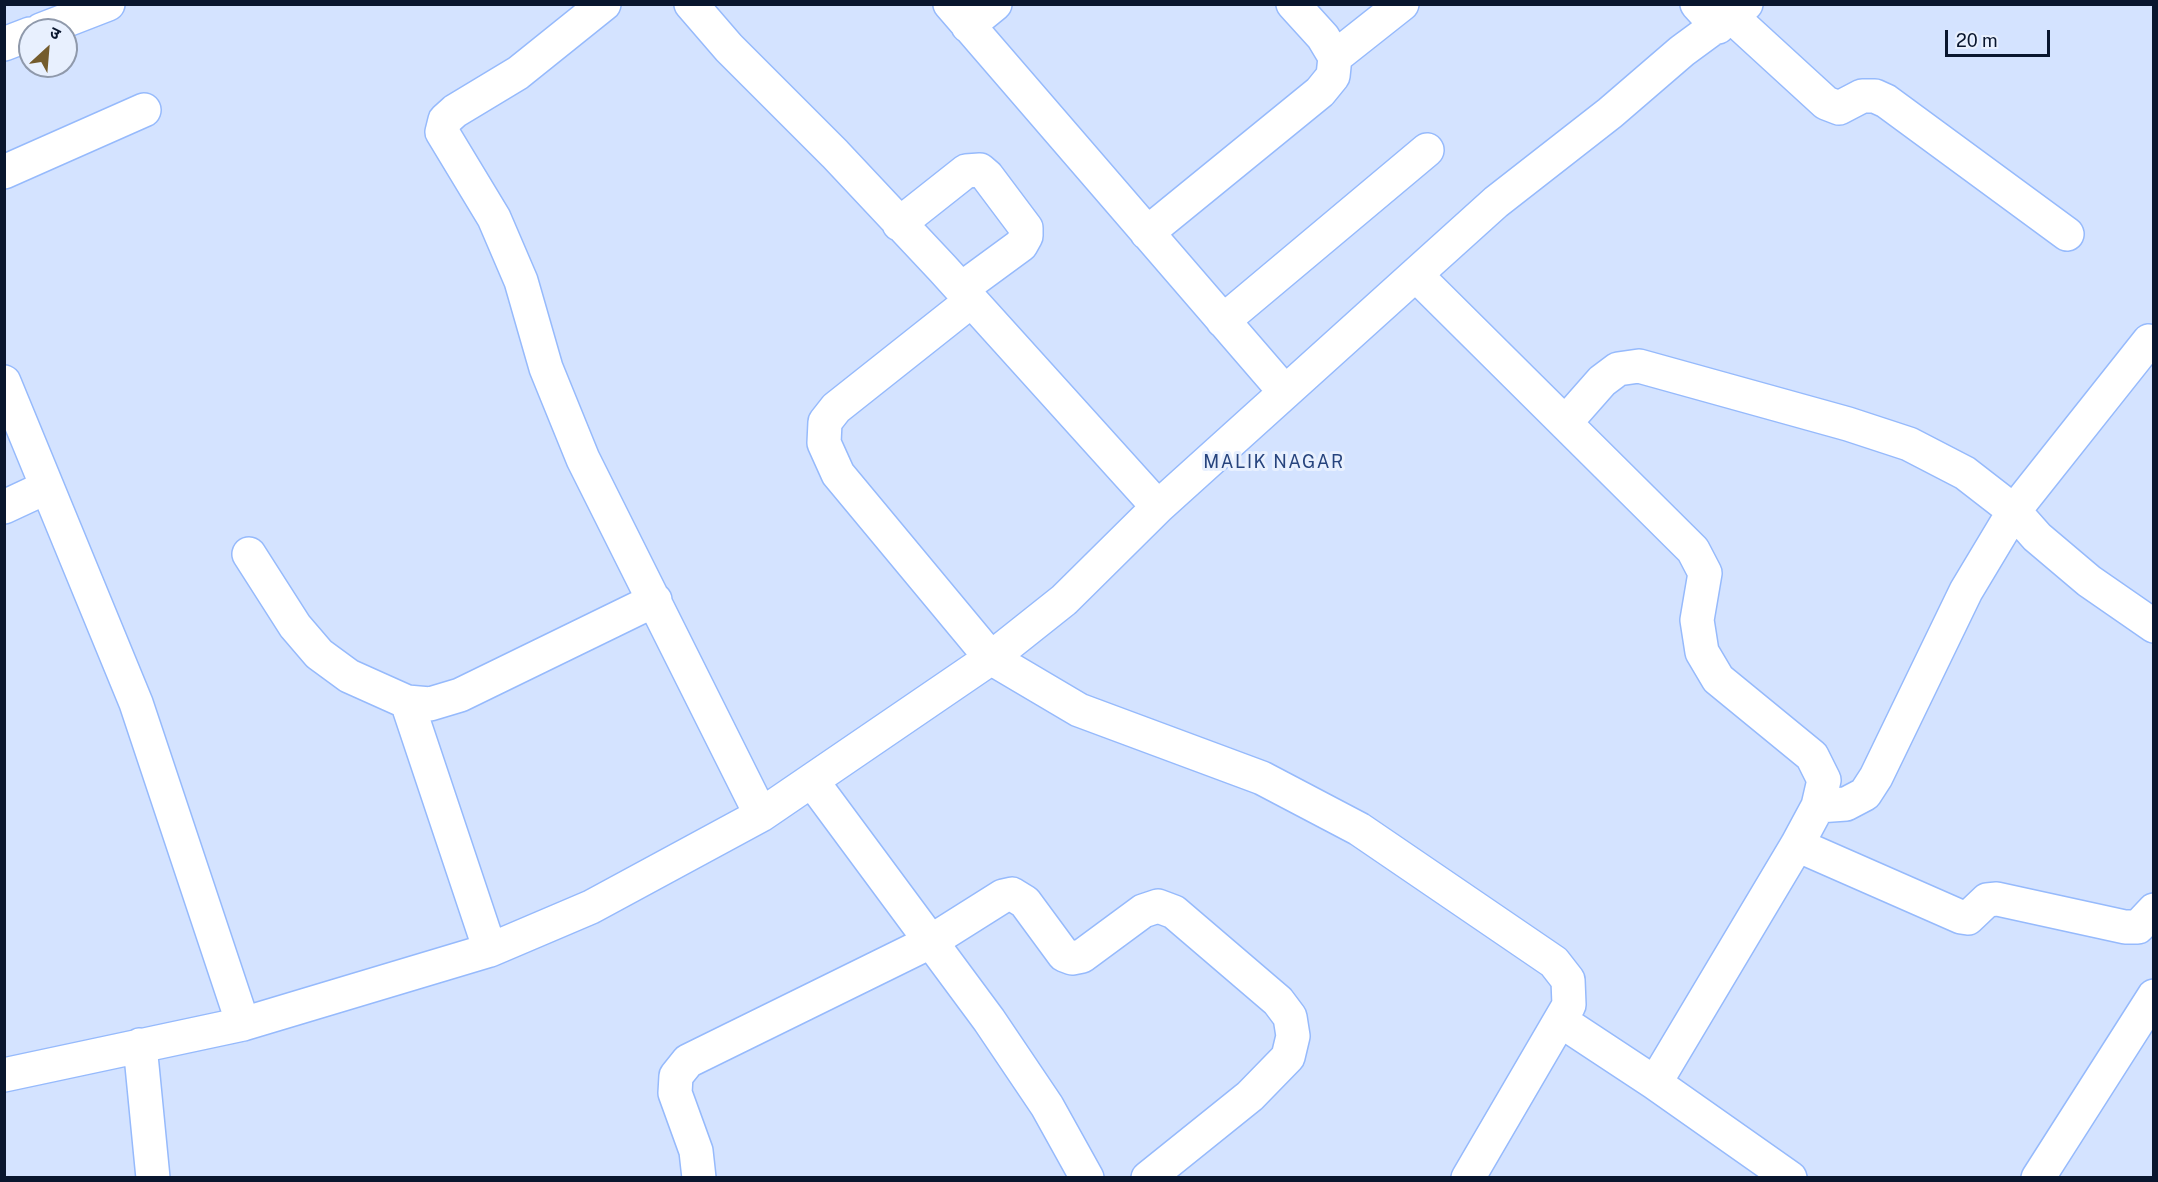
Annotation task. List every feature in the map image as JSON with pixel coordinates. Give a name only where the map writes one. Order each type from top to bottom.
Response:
[{"type":"street","points":[[71,18],[108,4]]},
{"type":"street","points":[[604,4],[518,73],[455,111],[445,120],[442,132],[494,218],[521,281],[546,368],[583,459],[761,815]]},
{"type":"street","points":[[691,4],[729,48],[836,154],[1158,507]]},
{"type":"street","points":[[995,4],[959,15],[1285,392]]},
{"type":"street","points":[[1148,233],[1320,92],[1333,76],[1335,57],[1323,38],[1293,4]]},
{"type":"street","points":[[1335,57],[1402,4]]},
{"type":"street","points":[[4,1075],[243,1024],[490,950],[591,907],[761,815],[991,658],[1064,600],[1158,507],[1417,276],[1496,202],[1610,113],[1723,13],[1827,103],[1839,108],[1862,96],[1875,96],[1886,101],[2067,234]]},
{"type":"street","points":[[4,172],[144,110]]},
{"type":"street","points":[[1223,321],[1427,150]]},
{"type":"street","points":[[899,224],[966,171],[980,170],[1026,228],[1026,236],[1021,245],[836,408],[825,422],[824,443],[838,474],[991,658],[1079,710],[1262,778],[1359,829],[1554,962],[1569,980],[1569,1005],[1468,1178]]},
{"type":"street","points":[[1417,276],[1693,550],[1705,573],[1696,621],[1702,652],[1718,679],[1812,756],[1824,780],[1818,806],[1797,845],[1655,1083]]},
{"type":"street","points":[[1818,806],[1846,804],[1865,794],[1876,777],[1966,591],[2014,511],[2149,341]]},
{"type":"street","points":[[1565,423],[1602,381],[1618,369],[1639,366],[1848,424],[1909,444],[1965,473],[2014,511],[2037,537],[2089,581],[2154,626]]},
{"type":"street","points":[[4,382],[136,703],[243,1024]]},
{"type":"street","points":[[4,507],[47,487]]},
{"type":"street","points":[[249,554],[296,626],[319,654],[349,676],[407,702],[430,704],[460,695],[655,600]]},
{"type":"street","points":[[407,702],[490,950]]},
{"type":"street","points":[[812,781],[989,1020],[1047,1106],[1088,1178]]},
{"type":"street","points":[[1797,845],[1961,917],[1968,918],[1987,900],[1997,899],[2125,927],[2148,926]]},
{"type":"street","points":[[699,1178],[696,1151],[675,1093],[676,1076],[688,1061],[930,942],[1003,896],[1012,894],[1025,902],[1064,955],[1072,958],[1082,956],[1143,911],[1158,906],[1174,912],[1278,1001],[1290,1017],[1293,1036],[1288,1056],[1241,1103],[1148,1178]]},
{"type":"street","points":[[2037,1178],[2154,996]]},
{"type":"street","points":[[1560,1021],[1655,1083],[1790,1178]]},
{"type":"street","points":[[140,1045],[153,1178]]},
{"type":"district","name":"MALIK NAGAR","points":[[1274,462]]}]
